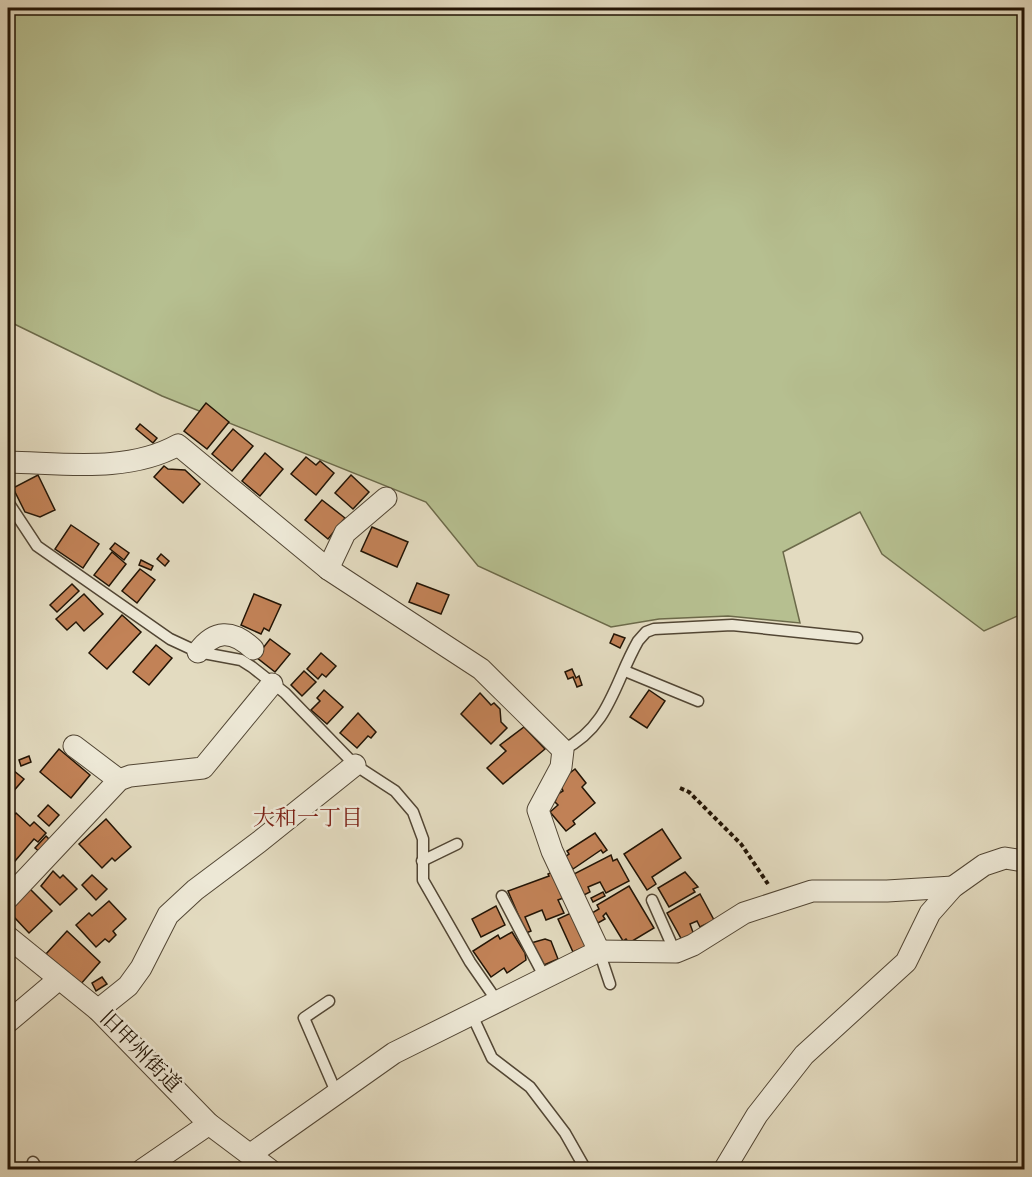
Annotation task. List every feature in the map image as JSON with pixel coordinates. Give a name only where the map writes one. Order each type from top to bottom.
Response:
[{"type":"street","points":[[8,462],[134,463],[162,454],[178,445],[328,569],[481,669],[563,750],[561,767],[538,810],[552,851],[599,951]]},
{"type":"street","points":[[328,569],[345,532],[386,498]]},
{"type":"street","points":[[198,652],[213,635],[219,634],[249,644],[253,649]]},
{"type":"street","points":[[8,898],[119,780],[130,776],[203,768],[272,684]]},
{"type":"street","points":[[74,746],[119,780]]},
{"type":"street","points":[[98,1010],[128,986],[141,968],[168,915],[195,890],[355,765]]},
{"type":"street","points":[[724,1170],[757,1115],[804,1055],[906,962],[930,913],[953,887],[984,865],[1005,858],[1024,861]]},
{"type":"street","points":[[252,1154],[336,1092],[394,1053],[470,1013],[599,951],[675,952],[693,945],[744,913],[776,905],[812,891],[837,889],[887,891],[953,887]]},
{"type":"street","name":"旧甲州街道","points":[[8,937],[98,1010],[209,1124],[252,1154],[270,1170]]},
{"type":"street","points":[[8,1022],[59,979]]},
{"type":"street","points":[[142,1170],[209,1124]]},
{"type":"lane","points":[[8,502],[37,546],[170,639],[198,652],[241,660],[272,684],[355,765],[395,791],[413,813],[423,839],[423,880],[470,962],[497,1000]]},
{"type":"lane","points":[[563,750],[572,746],[603,717],[630,656],[646,632],[666,626],[732,625],[857,638]]},
{"type":"lane","points":[[625,671],[698,701]]},
{"type":"lane","points":[[422,861],[457,844]]},
{"type":"lane","points":[[502,896],[545,978]]},
{"type":"lane","points":[[652,900],[675,952]]},
{"type":"lane","points":[[599,951],[610,984]]},
{"type":"lane","points":[[329,1001],[304,1018],[336,1092]]},
{"type":"lane","points":[[470,1013],[492,1058],[530,1087],[565,1133],[586,1170]]},
{"type":"path","points":[[680,788],[699,801],[753,858],[766,880],[776,905]]},
{"type":"green space","points":[[8,8],[1024,8],[1024,613],[984,631],[882,554],[860,512],[783,552],[800,623],[728,616],[659,619],[611,627],[478,566],[426,502],[162,396],[8,321]]},
{"type":"building","points":[[206,403],[229,422],[207,449],[184,431]]},
{"type":"building","points":[[140,424],[157,438],[153,443],[136,429]]},
{"type":"building","points":[[233,429],[253,446],[232,471],[212,454]]},
{"type":"building","points":[[265,453],[283,469],[260,496],[242,481]]},
{"type":"building","points":[[306,457],[316,465],[320,461],[334,473],[316,495],[291,474]]},
{"type":"building","points":[[164,466],[168,469],[185,470],[200,484],[183,503],[154,477]]},
{"type":"building","points":[[38,475],[55,510],[40,517],[25,512],[13,488]]},
{"type":"building","points":[[351,475],[369,492],[353,509],[335,493]]},
{"type":"building","points":[[322,500],[345,518],[328,539],[305,520]]},
{"type":"building","points":[[71,525],[99,544],[83,568],[55,549]]},
{"type":"building","points":[[372,527],[408,542],[397,567],[361,551]]},
{"type":"building","points":[[115,543],[129,553],[124,560],[110,549]]},
{"type":"building","points":[[112,552],[126,564],[109,586],[94,575]]},
{"type":"building","points":[[161,554],[169,561],[165,566],[157,559]]},
{"type":"building","points":[[141,560],[153,566],[151,570],[139,565]]},
{"type":"building","points":[[140,569],[155,580],[137,603],[122,591]]},
{"type":"building","points":[[417,583],[449,595],[441,614],[409,602]]},
{"type":"building","points":[[72,584],[79,591],[57,612],[50,605]]},
{"type":"building","points":[[84,594],[103,614],[84,631],[76,622],[67,630],[56,619]]},
{"type":"building","points":[[254,594],[281,605],[269,631],[264,628],[261,634],[241,625]]},
{"type":"building","points":[[122,615],[141,632],[107,669],[89,653]]},
{"type":"building","points":[[614,634],[625,638],[620,648],[610,643]]},
{"type":"building","points":[[270,639],[290,654],[275,672],[256,657]]},
{"type":"building","points":[[156,645],[172,658],[149,685],[133,672]]},
{"type":"building","points":[[321,653],[336,666],[326,677],[322,674],[318,679],[307,669]]},
{"type":"building","points":[[572,669],[576,678],[579,676],[582,685],[577,687],[573,677],[568,679],[565,672]]},
{"type":"building","points":[[304,671],[316,682],[302,696],[291,685]]},
{"type":"building","points":[[324,690],[343,707],[327,724],[311,710],[320,701],[317,698]]},
{"type":"building","points":[[649,690],[665,701],[647,728],[630,717]]},
{"type":"building","points":[[480,693],[491,705],[494,703],[500,709],[501,722],[507,728],[491,744],[461,714]]},
{"type":"building","points":[[358,713],[376,732],[371,738],[368,736],[357,748],[340,733]]},
{"type":"building","points":[[524,727],[545,749],[503,784],[487,768],[506,751],[500,745]]},
{"type":"building","points":[[59,749],[90,775],[71,798],[40,772]]},
{"type":"building","points":[[29,756],[31,762],[21,766],[19,760]]},
{"type":"building","points":[[8,766],[24,779],[11,794],[8,792]]},
{"type":"building","points":[[575,769],[586,783],[582,787],[595,803],[573,821],[575,824],[566,831],[550,812],[558,805],[555,802],[558,794],[563,791],[561,786],[566,776]]},
{"type":"building","points":[[48,805],[59,815],[49,826],[38,816]]},
{"type":"building","points":[[16,813],[30,826],[34,822],[46,833],[38,842],[34,839],[9,868],[8,822]]},
{"type":"building","points":[[106,819],[131,847],[115,861],[112,858],[102,868],[79,844]]},
{"type":"building","points":[[662,829],[681,858],[652,877],[656,884],[647,890],[624,854]]},
{"type":"building","points":[[595,833],[607,850],[603,853],[601,850],[573,869],[565,857],[569,854],[567,851]]},
{"type":"building","points":[[46,836],[51,841],[41,853],[35,848]]},
{"type":"building","points":[[611,855],[613,861],[617,859],[629,881],[606,893],[600,882],[588,887],[590,892],[584,895],[572,875]]},
{"type":"building","points":[[53,871],[60,878],[63,875],[77,889],[60,905],[41,886]]},
{"type":"building","points":[[552,872],[563,898],[558,900],[564,913],[546,920],[542,910],[525,917],[531,931],[526,933],[508,891],[549,876],[548,874]]},
{"type":"building","points":[[685,872],[698,887],[693,889],[695,892],[669,907],[658,888]]},
{"type":"building","points":[[92,875],[107,889],[96,900],[82,885]]},
{"type":"building","points":[[629,886],[654,928],[629,943],[626,939],[623,941],[606,913],[603,916],[605,919],[598,923],[592,913],[599,909],[597,905]]},
{"type":"building","points":[[29,888],[52,911],[29,933],[13,916],[8,922],[8,908]]},
{"type":"building","points":[[603,892],[605,896],[593,902],[591,898]]},
{"type":"building","points":[[700,894],[714,920],[700,927],[697,921],[690,924],[694,935],[682,940],[667,913]]},
{"type":"building","points":[[109,901],[126,919],[113,931],[116,935],[109,942],[105,939],[96,947],[76,925],[89,913],[92,916]]},
{"type":"building","points":[[496,906],[505,925],[481,937],[472,919]]},
{"type":"building","points":[[571,913],[587,946],[573,952],[558,919]]},
{"type":"building","points":[[67,931],[100,962],[80,985],[46,954]]},
{"type":"building","points":[[512,932],[525,953],[526,960],[507,973],[504,968],[491,977],[473,951],[498,935],[500,939]]},
{"type":"building","points":[[545,939],[551,941],[558,959],[544,965],[531,943]]},
{"type":"building","points":[[102,977],[107,984],[96,991],[92,983]]},
{"type":"district","name":"大和一丁目","points":[[308,818]]}]
